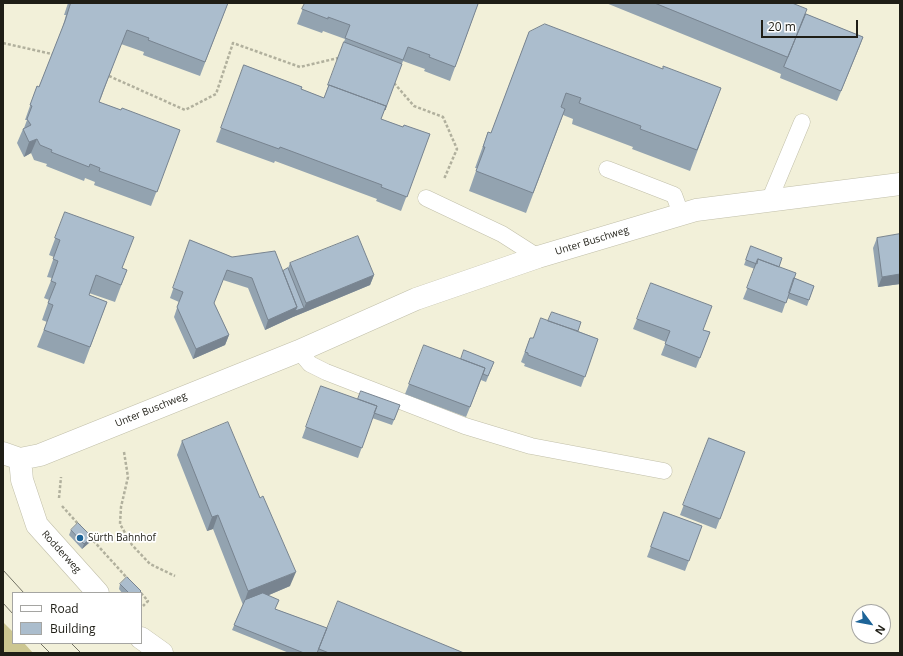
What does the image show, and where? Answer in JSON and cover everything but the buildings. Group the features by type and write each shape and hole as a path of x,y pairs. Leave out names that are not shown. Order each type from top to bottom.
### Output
{"street":[{"name":"Unter Buschweg","path":"12,456 40,455 299,351 416,299 538,257 696,210 900,184"},
{"name":"Rodderweg","path":"12,456 22,480 37,526 97,592"},
{"path":"142,639 162,653"}],"lane":[{"path":"769,201 802,122"},
{"path":"607,169 674,195 681,214"},
{"path":"426,198 502,234 538,257"},
{"path":"299,351 310,364 326,372 465,426 530,446 664,472"}],"path":[{"path":"3,43 52,54"},
{"path":"110,76 185,110 216,94 233,43 300,67 338,58"},
{"path":"394,83 414,106 444,117 457,149 442,183 451,210"},
{"path":"112,426 126,454 128,477 121,507 120,524 132,545 150,564 175,576"},
{"path":"61,474 58,502 84,530"},
{"path":"89,536 130,582"},
{"path":"142,595 148,601 143,606"}],"shaded area":[{"path":"3,622 12,631 12,644 25,644 33,653 3,653"}],"tram line":[{"path":"3,570 23,592"},
{"path":"3,603 12,613"},
{"path":"41,644 50,653"},
{"path":"72,644 81,653"}],"place":[{"name":"Sürth Bahnhof","path":"80,538"}]}
